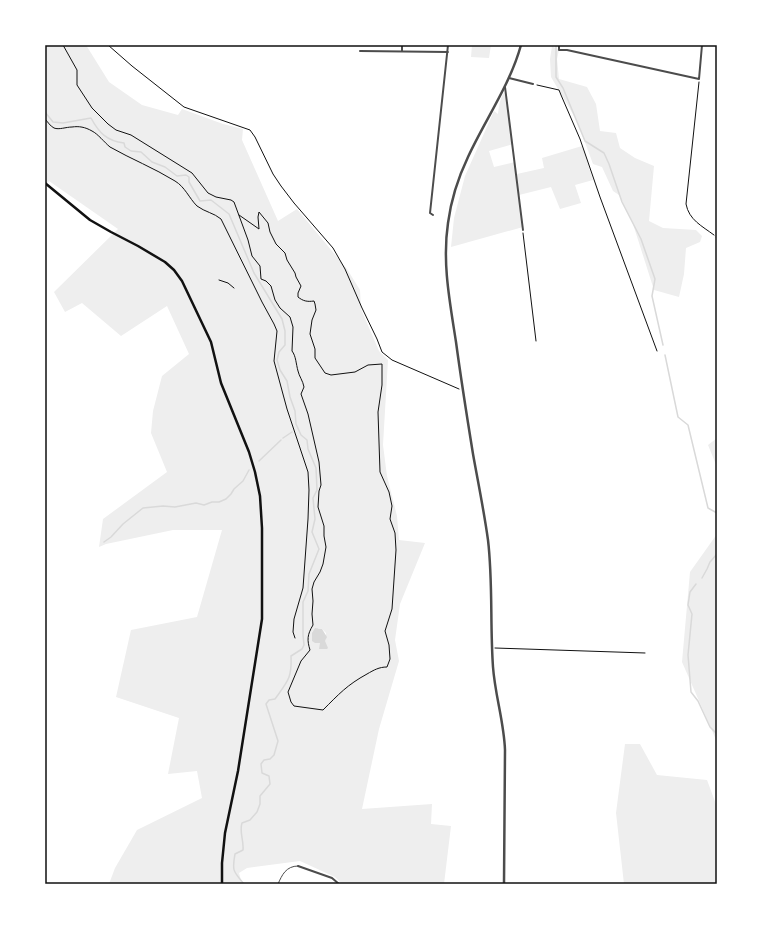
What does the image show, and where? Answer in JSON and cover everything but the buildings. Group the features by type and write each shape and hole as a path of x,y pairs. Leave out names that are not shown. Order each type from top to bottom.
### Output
{"main road":[{"path":"45,183 90,220 165,262 174,270 182,281 211,342 221,383 249,452 255,472 260,496 262,528 262,619 240,763 225,833 222,863 222,884"}],"street":[{"path":"402,45 402,51"},
{"path":"433,215 430,213 448,45"},
{"path":"504,884 505,742 502,720 495,691 488,541 463,391 446,268 446,249 448,221 456,185 462,170 505,86 521,45"},
{"path":"558,45 559,50 567,50 699,79 702,45"},
{"path":"360,51 448,52"},
{"path":"508,78 533,84"},
{"path":"505,86 523,230"},
{"path":"298,866 332,878 339,884"}],"lane":[{"path":"278,884 287,869 293,866 298,866"}],"path":[{"path":"63,45 77,70 77,85 92,108 108,124 116,130 131,135 192,173 208,193 216,197 231,200 236,206 252,256 260,266 261,279 266,281 271,286 275,300 280,308 290,317 293,327 292,351 295,355 298,373 302,378 304,387 301,394 308,414 319,462 321,485 318,507 324,526 326,547 323,564 312,589 313,625 307,638 310,650 301,661 288,692 294,706 323,710 343,689 354,681 380,667 387,667 389,664 389,645 385,631 392,609 396,550 395,533 390,519 392,506 389,492 380,472 378,412 382,385 382,364 368,366 355,372 331,375 325,373 315,358 315,349 310,334 312,320 316,310 314,301 309,302 298,297 301,286 287,260 285,252 276,244 270,232 268,223 259,212 259,229 239,215"},
{"path":"108,45 184,107 250,130 281,186 333,248 346,269 382,352 392,360 463,391"},
{"path":"699,79 686,204 687,212 691,218 716,237"},
{"path":"533,84 559,90 580,139 657,351"},
{"path":"45,119 54,128 58,129 78,126 94,132 99,138 128,157 177,182 185,189 191,199 204,211 221,219 274,324 276,331 274,361 287,410 308,472 308,519 303,588 294,618 293,632 295,638"},
{"path":"523,230 536,341"},
{"path":"219,280 228,283 234,288"},
{"path":"492,648 645,653"}],"shaded area":[{"path":"45,45 86,45 109,82 142,105 178,115 182,109 223,124 243,129 242,140 278,221 297,209 347,269 360,290 361,309 379,351 388,360 383,445 387,476 397,516 399,540 425,543 400,604 395,640 399,661 379,729 362,809 432,804 431,824 451,826 444,884 342,884 335,877 300,861 247,868 239,873 242,884 109,884 115,868 137,830 202,798 197,771 168,774 179,718 116,697 131,630 197,617 222,530 173,530 106,544 99,547 103,519 167,472 151,433 153,411 162,376 189,354 167,306 121,336 82,303 65,312 54,292 118,229 49,181 45,186","holes":["318,628 322,629 326,633 326,639 321,645 320,643 315,643"]},
{"path":"472,45 491,45 489,58 471,57"},
{"path":"552,46 559,50 557,59 559,79 587,87 596,104 600,131 616,133 620,148 635,158 654,166 649,221 663,228 696,230 702,236 700,242 686,248 684,274 679,297 654,290 633,224 619,195 613,191 602,167 593,164 577,121 551,77 550,59"},
{"path":"506,91 513,144 489,151 494,167 515,162 517,174 544,168 542,158 582,146 593,180 575,185 581,203 560,209 551,187 519,195 523,227 451,247 454,218 465,176 494,111 498,114 501,98"},
{"path":"717,438 717,467 708,445"},
{"path":"717,534 717,742 682,662 690,572"},
{"path":"315,628 322,629 327,637 325,641 328,648 327,649 319,649 320,643 315,643 312,641 312,633"},
{"path":"625,744 640,744 657,775 707,780 717,807 717,884 624,884 616,813"}],"waterway":[{"path":"556,45 556,77 563,88 585,141 604,153 622,202 641,239 655,279 652,296 663,345"},
{"path":"45,112 53,122 63,123 91,118 100,132 108,138 124,143 125,147 131,151 141,152 152,162 165,167 177,176 186,175 189,177 189,182 200,201 211,200 229,214 254,273 282,319 285,331 285,345 279,352 277,360 280,370 287,381 290,397 295,411 296,424 301,435 307,440 308,449 316,468 317,490 313,498 315,519 312,532 319,549 309,574 308,591 303,602 304,645 302,649 291,656 290,675 286,683 275,699 269,700 266,704 278,741 274,755 270,759 264,760 261,764 262,773 269,776 270,784 260,796 260,804 257,812 250,820 242,823 241,830 243,850 235,854 234,870 244,884"},
{"path":"665,355 678,417 688,425 708,508 717,513"},
{"path":"283,438 292,432"},
{"path":"259,461 281,440"},
{"path":"104,542 143,508 163,506 175,507 196,503 204,505 226,499 243,481 249,470"},
{"path":"702,578 710,562 717,554"},
{"path":"696,584 690,592 688,605 692,614 688,655 691,692 698,701 710,727 717,734"}]}
